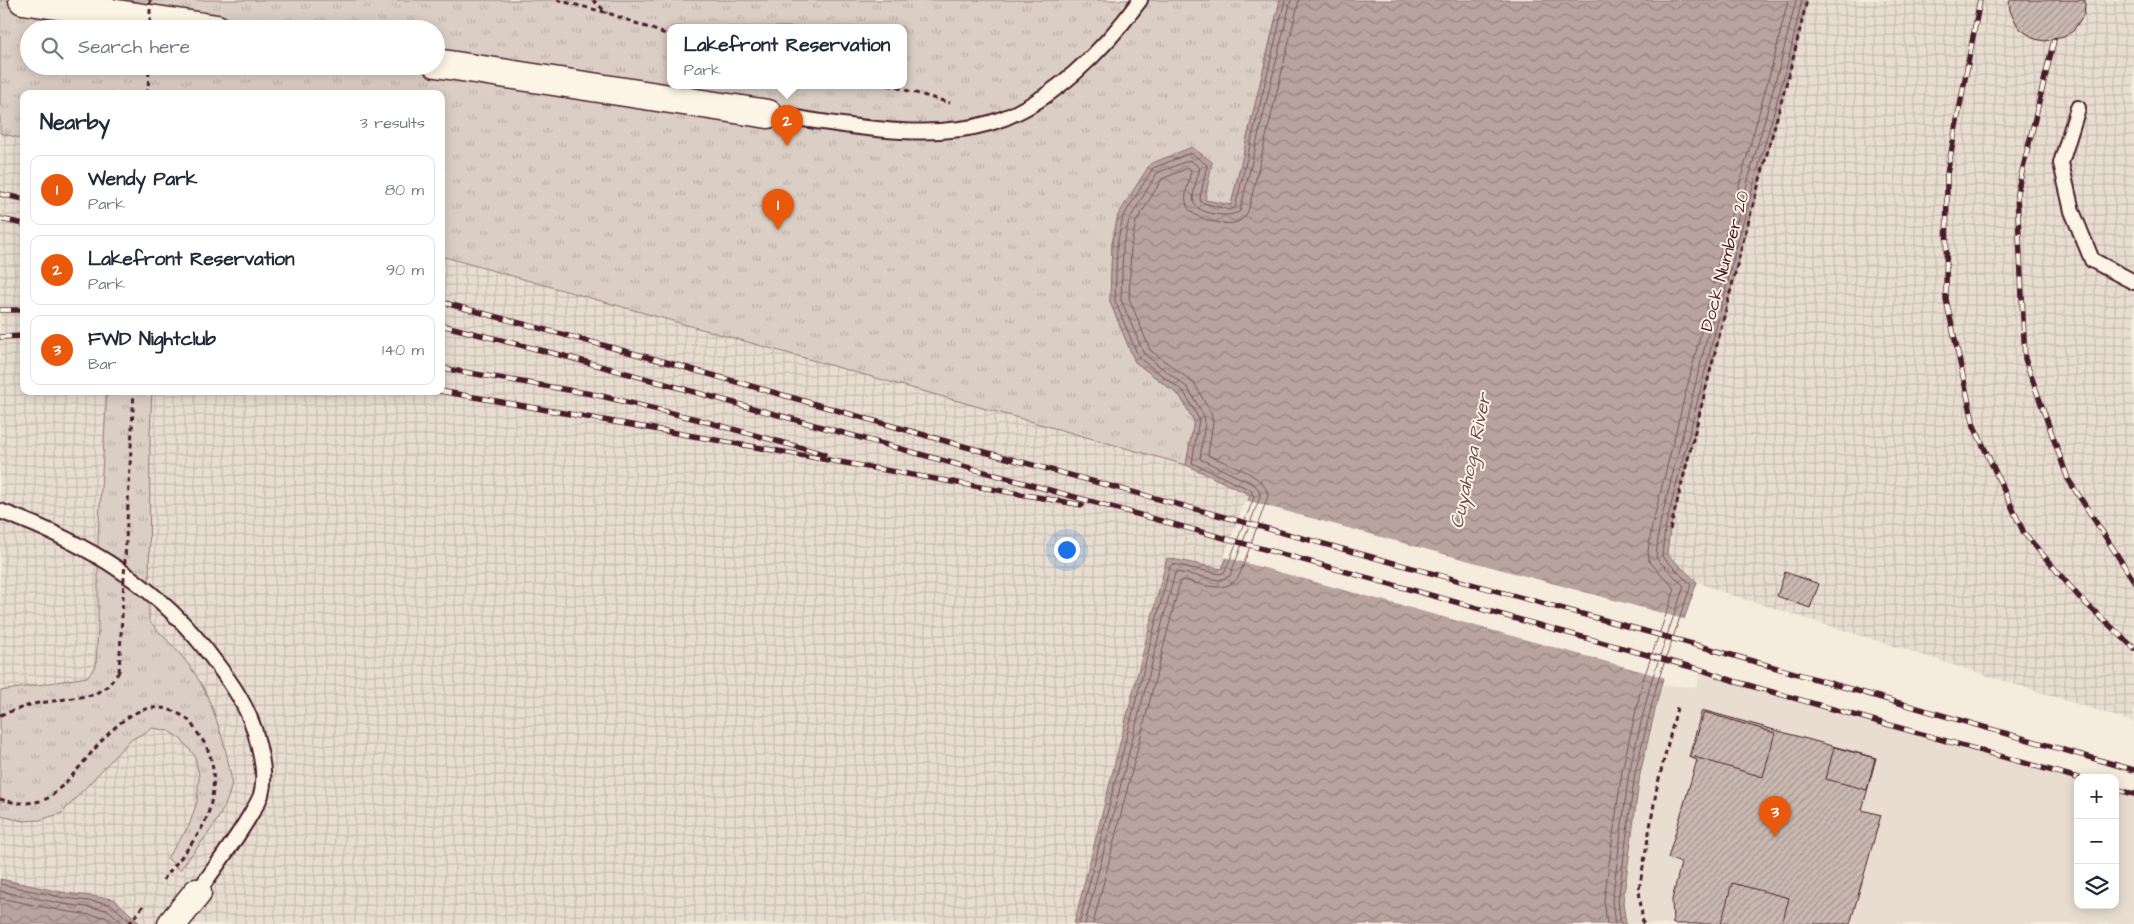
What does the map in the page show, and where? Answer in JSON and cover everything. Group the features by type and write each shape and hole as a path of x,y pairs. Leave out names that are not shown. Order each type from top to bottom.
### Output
{"street":[{"path":"23,0 157,20"},
{"path":"445,64 768,114"},
{"path":"172,924 196,893"}],"lane":[{"path":"768,114 875,128 906,130 934,131 990,123 1044,97 1068,78 1091,58 1140,0"},
{"path":"2078,108 2061,163 2072,211 2092,260 2134,282"},
{"path":"0,511 93,552 119,568 164,602 202,643 233,686 250,719 260,750 263,775 261,795 228,850 196,893"}],"path":[{"path":"150,0 150,20"},
{"path":"557,0 608,13 667,35"},
{"path":"593,0 608,13"},
{"name":"Dock Number 20","path":"1670,530 1807,0"},
{"path":"148,90 149,75"},
{"path":"901,89 954,105 990,123"},
{"path":"0,715 33,704 93,695 108,686 119,672 134,395"},
{"path":"1643,924 1639,890 1657,787 1678,704"},
{"path":"0,799 24,804 49,798 80,768 118,724 128,716 140,709 155,706 173,711 187,719 202,738 210,755 214,771 214,789 206,822 174,865"}],"shaded area":[{"path":"1803,0 2134,0 2134,722 1725,593 1697,582 1666,554 1670,530"},
{"path":"0,133 20,138 20,395 445,395 445,257 1186,465 1250,495 1222,569 1167,559 1074,924 141,924 114,899 66,893 0,879"},
{"path":"1702,670 1737,682 2074,776 2074,909 2119,909 2119,789 2134,793 2134,924 1626,924 1623,902 1640,774 1661,685 1696,687"}],"green space":[{"path":"0,0 1280,0 1231,205 1204,200 1212,162 1118,215 1112,244 1110,302 1135,362 1180,396 1194,421 1186,465 445,257 445,90 20,90 20,138 0,133"},
{"path":"107,395 152,395 149,621 183,658 204,690 220,731 231,777 231,787 223,810 210,831 180,870 167,858 189,826 197,802 199,776 195,756 182,740 169,731 153,728 129,741 62,813 40,820 23,821 0,816 0,691 87,677 96,666 98,538"}],"water":[{"name":"Cuyahoga River","path":"1280,0 1807,0 1670,530 1667,554 1697,582 1661,685 1640,774 1623,902 1626,924 1074,924 1167,558 1222,569 1250,495 1186,465 1194,421 1180,396 1135,362 1110,302 1112,244 1118,215 1150,164 1192,147 1212,162 1205,200 1231,205"},
{"path":"0,879 66,893 114,899 141,924 0,924"}],"pier":[{"path":"1245,500 1687,620 1666,678 1224,557"}],"building":[{"path":"2009,0 2085,0 2084,14 2073,31 2064,37 2045,41 2035,39 2019,28 2010,11"},
{"path":"1785,572 1819,584 1810,608 1777,596"},
{"path":"1702,710 1876,758 1862,810 1881,815 1850,924 1673,924 1672,900 1681,863 1668,858 1697,760 1689,757"},
{"path":"1704,712 1775,733 1763,777 1691,756"},
{"path":"1834,747 1875,758 1867,790 1826,779"},
{"path":"1732,883 1789,898 1782,924 1721,924"}],"railway":[{"path":"1980,0 1947,174 1946,299 1974,426 2024,533 2080,598 2134,648"},
{"path":"2054,40 2017,193 2025,359 2068,479 2134,581"},
{"path":"0,194 20,198"},
{"path":"0,219 20,223"},
{"path":"445,303 1707,648 2134,770"},
{"path":"0,310 20,310"},
{"path":"445,326 564,356 1702,670 1737,682 2074,777"},
{"path":"0,337 20,336"},
{"path":"445,369 597,395 696,419 824,454"},
{"path":"445,392 1082,505"},
{"path":"2119,790 2134,794"}],"place":[{"name":"Lakefront Reservation","path":"787,146"},
{"name":"Wendy Park","path":"778,230"},
{"name":"FWD Nightclub","path":"1775,837"}]}
